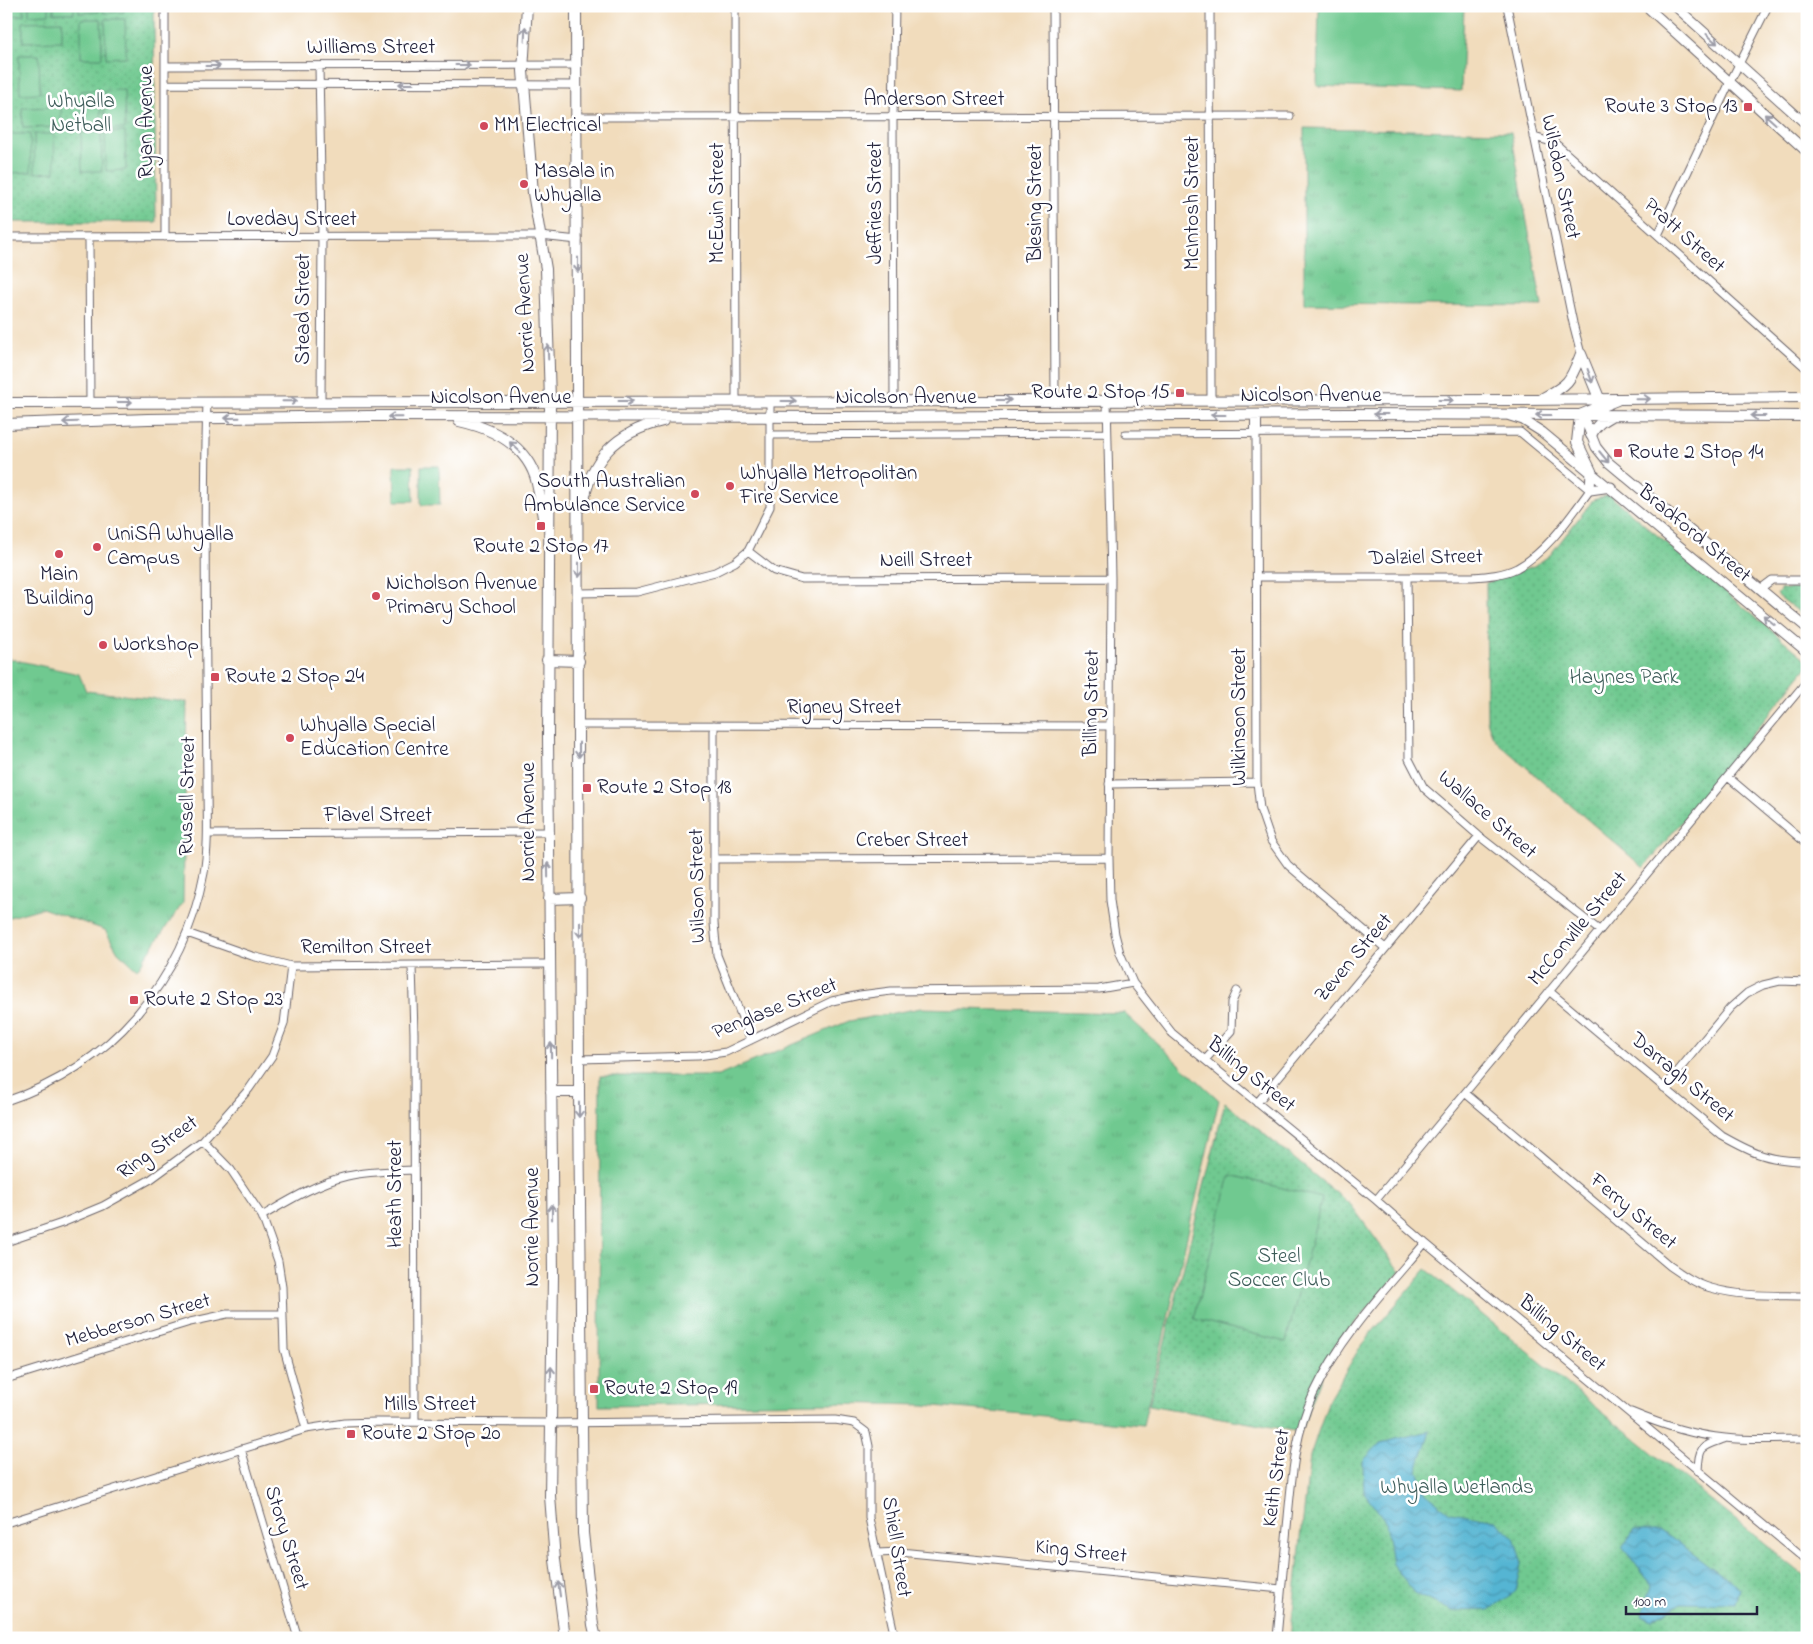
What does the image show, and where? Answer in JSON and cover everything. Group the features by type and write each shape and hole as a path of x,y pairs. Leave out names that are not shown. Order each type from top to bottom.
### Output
{"main road":[{"name":"Norrie Avenue","path":"527,6 524,84 533,193 546,268 550,401 547,660 553,1276 550,1496 555,1560 565,1638"},
{"path":"576,6 582,1533 596,1638"},
{"path":"1581,354 1600,398"},
{"path":"1541,400 1561,389 1571,378 1581,354"},
{"name":"Nicolson Avenue","path":"6,403 1211,399 1541,400 1807,396"},
{"path":"1734,397 1734,416"},
{"path":"1580,415 1620,399"},
{"path":"1348,400 1348,414"},
{"path":"1524,400 1542,405 1567,405 1580,415"},
{"name":"Nicolson Avenue","path":"6,424 206,418 369,416 444,418 549,416 771,417 1348,414 1807,416"},
{"path":"1256,415 1256,433"},
{"path":"1580,415 1577,442 1591,471"},
{"path":"1591,435 1601,422 1612,415"},
{"path":"579,536 584,500 593,470 612,446 622,438 651,424 680,417"},
{"path":"444,418 467,423 502,436 528,461 535,476 548,540"},
{"path":"547,660 579,661"},
{"path":"549,898 580,898"},
{"path":"551,1092 579,1092"}],"street":[{"name":"Ryan Avenue","path":"165,6 165,237"},
{"name":"McEwin Street","path":"735,6 736,401"},
{"name":"Jeffries Street","path":"894,400 893,117 895,6"},
{"name":"Blesing Street","path":"1053,6 1052,117 1055,400"},
{"name":"McIntosh Street","path":"1210,6 1211,399"},
{"name":"Wilsdon Street","path":"1507,6 1572,323 1581,354"},
{"path":"1646,6 1807,152"},
{"path":"1676,6 1807,125"},
{"path":"1658,235 1768,6"},
{"name":"Williams Street","path":"165,66 577,65"},
{"name":"Stead Street","path":"319,66 322,238 321,401"},
{"name":"Williams Street","path":"165,84 577,85"},
{"name":"Anderson Street","path":"577,118 1290,116"},
{"name":"Pratt Street","path":"1534,136 1555,143 1807,369"},
{"name":"Loveday Street","path":"6,237 322,238 540,236 578,240"},
{"path":"89,237 90,402"},
{"name":"Billing Street","path":"1107,400 1112,578 1108,858 1110,900 1115,934 1120,953 1133,983 1172,1033 1376,1200 1425,1243 1807,1561"},
{"path":"579,593 637,592 715,572 735,562 748,551 770,507 770,401"},
{"name":"Russell Street","path":"6,1100 53,1082 85,1063 118,1035 154,994 166,975 187,933 204,873 208,834 205,613 207,402"},
{"name":"Bradford Street","path":"1506,415 1523,420 1542,432 1611,487 1807,652"},
{"name":"Bradford Street","path":"1580,415 1596,447 1608,462 1807,628"},
{"name":"Nicolson Avenue","path":"1126,434 1520,432 1590,490"},
{"name":"Nicolson Avenue","path":"770,435 1107,433"},
{"name":"Wilkinson Street","path":"1256,433 1258,577 1257,782 1260,809 1271,841 1288,865 1385,948"},
{"path":"1591,471 1590,490 1611,487"},
{"name":"Dalziel Street","path":"1258,577 1491,576 1515,568 1533,557 1563,526 1590,490"},
{"name":"Neill Street","path":"748,551 774,571 802,579 1112,578"},
{"name":"Wallace Street","path":"1407,577 1409,759 1424,788 1479,836 1599,930"},
{"path":"1760,589 1772,580 1807,580"},
{"name":"McConville Street","path":"1376,1200 1807,681"},
{"name":"Rigney Street","path":"579,725 1109,726"},
{"name":"Wilson Street","path":"714,725 714,922 717,955 752,1040"},
{"path":"1728,777 1807,844"},
{"path":"1109,784 1257,782"},
{"name":"Flavel Street","path":"208,834 548,832"},
{"name":"Zeven Street","path":"1257,1103 1479,836"},
{"name":"Creber Street","path":"715,859 1108,858"},
{"name":"Remilton Street","path":"187,933 252,956 291,966 550,964"},
{"name":"Ring Street","path":"6,1242 62,1223 103,1206 151,1179 203,1141 249,1089 272,1056 284,1024 291,966"},
{"name":"Heath Street","path":"412,966 414,1033 415,1421"},
{"path":"1664,1088 1730,1008 1747,993 1763,985 1780,981 1807,982"},
{"name":"Penglase Street","path":"580,1059 698,1056 726,1052 832,1001 860,995 891,991 1100,989 1133,983"},
{"path":"1205,1060 1231,1031 1232,1002 1237,991"},
{"name":"Darragh Street","path":"1549,991 1722,1136 1746,1150 1765,1157 1790,1161 1807,1161"},
{"name":"Ferry Street","path":"1465,1093 1670,1266 1687,1277 1710,1288 1746,1295 1807,1296"},
{"path":"203,1141 231,1170 262,1216 278,1261 282,1287 284,1349 306,1429"},
{"path":"262,1216 322,1185 346,1176 383,1171 413,1170"},
{"name":"Keith Street","path":"1277,1638 1294,1454 1312,1396 1331,1360 1352,1329 1425,1243"},
{"name":"Mebberson Street","path":"6,1379 190,1322 226,1314 283,1314"},
{"path":"1625,1410 1664,1426 1695,1434 1726,1438 1807,1439"},
{"name":"Mills Street","path":"6,1523 306,1429 344,1423 415,1421 582,1423 835,1420 854,1423 866,1432"},
{"name":"Shiell Street","path":"866,1432 870,1446 870,1518 895,1638"},
{"path":"1698,1471 1698,1454 1705,1445 1726,1438"},
{"name":"Story Street","path":"241,1449 298,1638"},
{"name":"King Street","path":"876,1553 900,1552 1281,1589"}],"green space":[{"name":"Whyalla Netball","path":"6,6 154,6 156,222 6,222"},
{"path":"6,6 24,6 24,15 6,16"},
{"path":"29,6 49,6 49,14 29,15"},
{"path":"54,6 74,6 74,13 54,13"},
{"path":"79,6 99,6 99,12 79,13"},
{"path":"103,6 124,6 124,12 104,13"},
{"path":"1319,6 1464,6 1461,91 1317,86"},
{"path":"81,19 101,19 102,58 81,58"},
{"path":"105,19 125,19 126,57 106,58"},
{"path":"62,21 62,41 23,42 23,22"},
{"path":"19,55 39,55 40,93 20,94"},
{"path":"100,90 101,129 81,129 80,91"},
{"path":"124,90 125,129 105,129 104,91"},
{"path":"61,107 61,127 23,128 22,108"},
{"path":"1304,128 1511,132 1542,306 1304,304"},
{"path":"101,132 102,171 82,171 81,133"},
{"path":"105,132 125,132 126,170 106,171"},
{"path":"10,134 30,134 31,172 11,173"},
{"path":"34,134 54,134 55,172 35,173"},
{"path":"394,466 413,466 414,501 395,501"},
{"path":"421,466 439,466 440,505 421,505"},
{"name":"Haynes Park","path":"1609,495 1807,660 1807,667 1644,868 1498,743 1492,735 1487,720 1486,583 1536,565 1550,555 1593,500"},
{"path":"1781,589 1807,589 1807,618 1777,595"},
{"path":"6,658 79,674 86,691 187,702 183,903 137,969 118,952 105,930 42,908 6,918"},
{"path":"921,1008 1124,1013 1219,1100 1143,1425 924,1405 830,1403 599,1406 600,1076 718,1076 849,1021"},
{"name":"Steel Soccer Club","path":"1225,1102 1351,1205 1400,1272 1333,1348 1300,1432 1149,1405"},
{"path":"1230,1175 1322,1198 1286,1342 1194,1319"},
{"name":"Whyalla Wetlands","path":"1426,1269 1807,1578 1807,1638 1290,1638 1310,1456 1329,1399 1362,1344"}],"water":[{"path":"1430,1431 1417,1470 1426,1494 1450,1512 1496,1520 1514,1537 1522,1564 1516,1591 1489,1610 1453,1611 1416,1594 1392,1564 1386,1522 1364,1492 1363,1461 1380,1443"},
{"path":"1635,1530 1660,1530 1740,1588 1736,1604 1682,1603 1652,1620 1642,1615 1652,1585 1622,1547"}],"place":[{"name":"Route 3 Stop 13","path":"1748,107"},
{"name":"MM Electrical","path":"484,126"},
{"name":"Masala in Whyalla","path":"524,184"},
{"name":"Route 2 Stop 15","path":"1180,393"},
{"name":"Route 2 Stop 14","path":"1618,453"},
{"name":"Whyalla Metropolitan Fire Service","path":"730,486"},
{"name":"South Australian Ambulance Service","path":"695,494"},
{"name":"Route 2 Stop 17","path":"541,526"},
{"name":"UniSA Whyalla Campus","path":"97,547"},
{"name":"Main Building","path":"59,554"},
{"name":"Nicholson Avenue Primary School","path":"376,596"},
{"name":"Workshop","path":"103,645"},
{"name":"Route 2 Stop 24","path":"215,677"},
{"name":"Whyalla Special Education Centre","path":"290,738"},
{"name":"Route 2 Stop 18","path":"587,788"},
{"name":"Route 2 Stop 23","path":"134,1000"},
{"name":"Route 2 Stop 19","path":"594,1389"},
{"name":"Route 2 Stop 20","path":"351,1434"}]}
